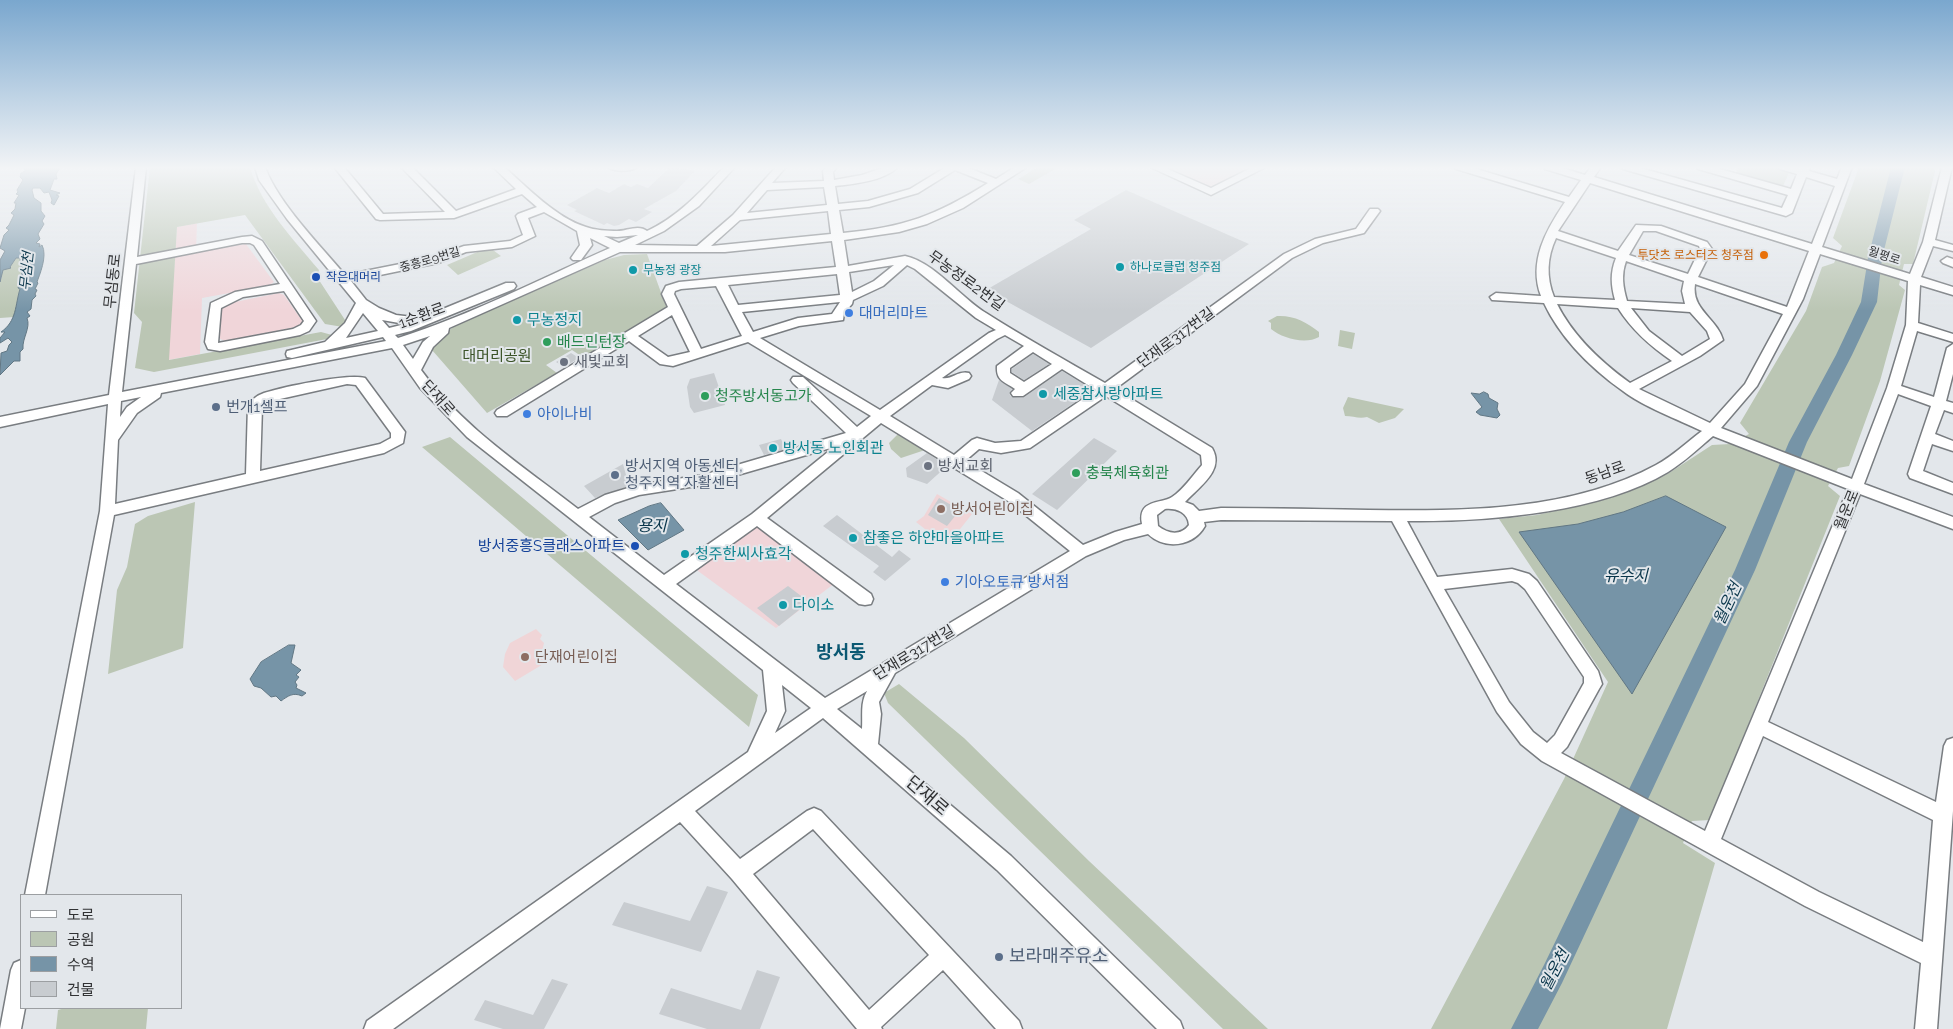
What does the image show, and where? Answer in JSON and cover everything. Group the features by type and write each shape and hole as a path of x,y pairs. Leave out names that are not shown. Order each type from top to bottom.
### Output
{"street":[{"name":"무심동로","path":"35,894 107,511 111,440 136,215"},
{"name":"단재로","path":"291,215 391,338 425,385 472,434 824,708 1004,862 1172,1029"},
{"path":"378,215 380,217 453,215"},
{"name":"중흥로9번길","path":"343,279 427,262 464,249 512,244 529,236 522,216 525,215"},
{"path":"556,215 614,246 700,250 836,238 899,229 924,222 939,215"},
{"name":"1순환로","path":"116,395 321,348 391,338 443,314 577,258 614,246 669,215"},
{"name":"1순환로","path":"89,400 177,385 391,338 454,322 614,246 669,223 680,215"},
{"path":"700,250 737,217 761,215"},
{"path":"629,335 665,361 673,362 798,322 838,317 838,312 846,304 847,298 834,215"},
{"name":"단재로317번길","path":"955,462 976,443 1011,449 1025,444 1106,389 1287,256 1319,241 1360,231 1371,215"},
{"path":"1563,215 1552,233 1543,259 1542,275 1548,300 1563,326 1602,367 1628,388 1712,430 1747,445 1953,523"},
{"name":"월평로","path":"1708,215 1953,291"},
{"name":"동남로","path":"1196,517 1221,514 1447,516 1518,510 1573,501 1619,488 1663,468 1712,430 1750,386 1797,299 1814,248 1828,215"},
{"name":"월운로","path":"1710,843 1856,487 1894,388 1912,325 1914,280 1939,215"},
{"path":"669,223 665,237 675,250"},
{"path":"1628,388 1680,361 1717,340 1715,333 1693,308 1687,292 1691,278 1706,249 1703,244 1656,228 1640,227 1622,256 1616,271 1616,290 1623,305 1644,333 1662,349 1680,361"},
{"path":"582,230 617,234 641,231"},
{"path":"577,258 586,245 582,230"},
{"path":"1552,233 1790,312"},
{"path":"132,262 252,239 258,243 310,321 305,328 296,332 213,346 211,342 215,306 233,297 286,287"},
{"path":"1929,242 1953,248"},
{"name":"무농정로2번길","path":"720,282 842,270 905,260 919,266 980,315 1106,389"},
{"name":"무농정로2번길","path":"735,309 847,298 862,293 899,269 905,260"},
{"path":"697,353 668,294 670,289 679,286 720,282 750,337 1013,497 1080,552"},
{"path":"1496,297 1693,308"},
{"path":"321,348 340,338 352,326 362,303 381,316 397,320 413,321 443,314"},
{"path":"502,413 675,308"},
{"path":"414,370 435,336 454,322"},
{"path":"1912,325 1953,338"},
{"path":"663,584 757,518 880,416 993,336 1007,330"},
{"path":"1034,346 1004,366 1003,375 1021,390 1062,363"},
{"path":"1953,348 1951,370 1915,474 1953,489"},
{"path":"932,381 948,384 964,376"},
{"path":"107,511 253,478 384,448 398,440 398,432 360,381 347,380 267,397 255,406 253,478"},
{"path":"798,380 857,435"},
{"path":"111,440 132,410 154,394 177,385"},
{"path":"1894,388 1953,408"},
{"path":"1106,389 1207,452 1210,459 1208,467 1175,504"},
{"path":"0,414 89,400"},
{"path":"0,422 89,400"},
{"path":"576,516 610,499 638,490 703,480 857,435"},
{"path":"1928,437 1953,446"},
{"path":"1168,503 1190,509 1196,517 1197,526 1195,532 1182,539 1166,538 1158,535 1151,527 1148,518 1154,508 1168,503"},
{"path":"1397,516 1433,584 1503,707 1527,738 1548,755 1812,899 1931,957"},
{"path":"757,518 865,599"},
{"name":"단재로317번길","path":"374,1029 824,708 1080,552 1120,536 1151,527"},
{"path":"1433,584 1512,575 1523,578 1531,585 1569,640 1592,676 1593,684 1561,741 1548,755"},
{"path":"755,758 776,711 777,702 771,667"},
{"path":"869,747 872,696 890,667"},
{"path":"1758,726 1943,815"},
{"path":"1926,1029 1943,815 1953,746"},
{"path":"682,810 739,872 869,1027 943,956"},
{"path":"739,872 814,817 1011,1029"},
{"path":"10,1029 20,975"}],"shaded area":[{"path":"197,223 196,251 246,244 274,282 268,286 202,298 200,354 168,360 177,227"},
{"path":"279,293 284,295 303,322 296,327 225,341 218,338 222,308 230,303"},
{"path":"937,494 972,514 957,533 941,538 935,537 916,522 924,516"},
{"name":"다이소","path":"760,526 835,583 776,628 698,571 699,563 749,527"},
{"name":"단재어린이집","path":"536,629 542,635 540,639 544,643 542,651 550,660 515,681 503,667 505,654 510,643"}],"green space":[{"path":"145,215 245,215 177,227 169,360 321,332 332,335 327,339 154,372 135,368 142,322 134,313"},
{"path":"245,215 274,215 319,270 317,277 347,323 343,327 325,324"},
{"path":"1841,215 1925,215 1913,264 1904,264 1899,285 1905,290 1880,381 1849,466 1838,468 1828,486 1840,496 1710,820 1692,821 1683,843 1715,863 1667,1029 1431,1029 1564,779 1608,682 1499,519 1537,515 1585,504 1631,490 1669,473 1712,445 1730,444 1749,434 1740,423 1806,311 1822,267 1834,263 1842,246 1833,238"},
{"path":"489,247 501,256 458,275 447,265"},
{"name":"대머리공원","path":"647,254 667,309 584,358 572,350 546,365 557,373 487,413 432,350 432,347 454,326 605,260 624,255"},
{"path":"16,258 20,258 21,273 20,295 16,310 14,317 0,318 1,275 3,270 10,267"},
{"path":"1277,316 1294,318 1305,322 1319,332 1319,337 1301,340 1281,335 1271,329 1271,323 1268,321"},
{"path":"1340,330 1355,333 1352,349 1338,346"},
{"path":"1348,397 1404,409 1395,418 1379,423 1367,417 1345,416 1343,408"},
{"path":"899,433 925,450 901,458 891,449 889,443"},
{"path":"450,437 758,695 749,727 422,447"},
{"path":"195,502 183,648 108,674 117,590 127,567 135,524 148,516"},
{"path":"899,684 964,738 1089,861 1268,1029 1223,1029 888,703 884,693"},
{"path":"148,1009 146,1029 56,1029 58,1010"}],"water":[{"name":"무심천","path":"14,215 45,216 42,221 44,224 38,234 40,239 36,243 40,244 39,247 42,245 44,260 35,289 37,290 36,296 32,300 31,309 27,312 30,316 27,318 28,326 23,349 20,352 20,361 14,361 0,375 1,353 7,351 12,342 8,338 0,343 0,338 5,332 1,332 13,318 22,275 20,258 16,258 11,268 3,270 0,282 0,260 5,251 0,248 4,235 9,230 6,228"},
{"path":"1484,392 1488,394 1489,398 1498,403 1497,409 1500,415 1497,418 1480,415 1476,412 1482,407 1471,393 1479,394"},
{"name":"유수지","path":"1666,496 1726,527 1632,694 1519,532 1578,524 1623,512"},
{"name":"용지","path":"661,503 684,530 648,550 618,520 649,506"},
{"path":"289,645 295,645 291,663 301,670 296,675 299,677 295,682 296,688 306,693 302,696 291,695 281,701 276,696 271,697 261,688 254,686 250,679 261,662"}],"building":[{"path":"583,215 647,215 636,222 629,219 619,225 614,226 607,223 604,225"},
{"name":"하나로클럽 청주점","path":"1083,215 1183,215 1249,244 1091,348 986,290 1091,229 1074,220"},
{"name":"새빛교회","path":"571,353 579,358 564,367 556,362"},
{"path":"1033,354 1049,364 1024,380 1012,372 1012,369"},
{"path":"1062,371 1093,390 1032,431 992,400 999,380 1012,389 1009,393 1011,397 1023,398"},
{"name":"청주방서동고가","path":"714,373 725,405 694,413 690,407 687,387 690,379"},
{"name":"충북체육회관","path":"1094,438 1117,451 1057,510 1032,494"},
{"name":"방서동 노인회관","path":"781,439 786,449 764,455 759,445"},
{"name":"방서교회","path":"927,453 947,466 927,484 907,477 906,468"},
{"name":"방서지역 아동센터, 청주지역 자활센터","path":"623,464 629,486 595,498 584,486"},
{"name":"방서어린이집","path":"939,498 960,510 947,526 928,515"},
{"name":"참좋은 하얀마을아파트","path":"837,515 892,557 899,550 911,559 885,581 873,572 879,566 823,526"},
{"name":"다이소","path":"788,586 809,602 779,626 757,608"},
{"path":"707,886 728,892 701,952 612,925 624,902 690,921"},
{"path":"757,970 780,977 760,1029 707,1029 659,1014 671,988 741,1010"},
{"path":"552,979 568,984 544,1029 503,1029 474,1020 485,1000 533,1015"}],"waterway":[{"name":"월운천","path":"1524,1029 1553,974 1745,570 1798,442 1844,355 1869,302 1875,258 1886,215"}],"place":[{"name":"투닷츠 로스터즈 청주점","path":"1764,255"},
{"name":"하나로클럽 청주점","path":"1120,267"},
{"name":"무농정 광장","path":"633,270"},
{"name":"작은대머리","path":"316,277"},
{"name":"대머리마트","path":"849,313"},
{"name":"무농정지","path":"517,320"},
{"name":"배드민턴장","path":"547,342"},
{"name":"새빛교회","path":"564,362"},
{"name":"세중참사랑아파트","path":"1043,394"},
{"name":"청주방서동고가","path":"705,396"},
{"name":"번개1셀프","path":"216,407"},
{"name":"아이나비","path":"527,414"},
{"name":"방서동 노인회관","path":"773,448"},
{"name":"방서교회","path":"928,466"},
{"name":"충북체육회관","path":"1076,473"},
{"name":"방서지역 아동센터, 청주지역 자활센터","path":"615,475"},
{"name":"방서어린이집","path":"941,509"},
{"name":"참좋은 하얀마을아파트","path":"853,538"},
{"name":"방서중흥S클래스아파트","path":"635,546"},
{"name":"청주한씨사효각","path":"685,554"},
{"name":"기아오토큐 방서점","path":"945,582"},
{"name":"다이소","path":"783,605"},
{"name":"단재어린이집","path":"525,657"},
{"name":"보라매주유소","path":"999,957"}],"district":[{"name":"방서동","path":"841,653"}]}
